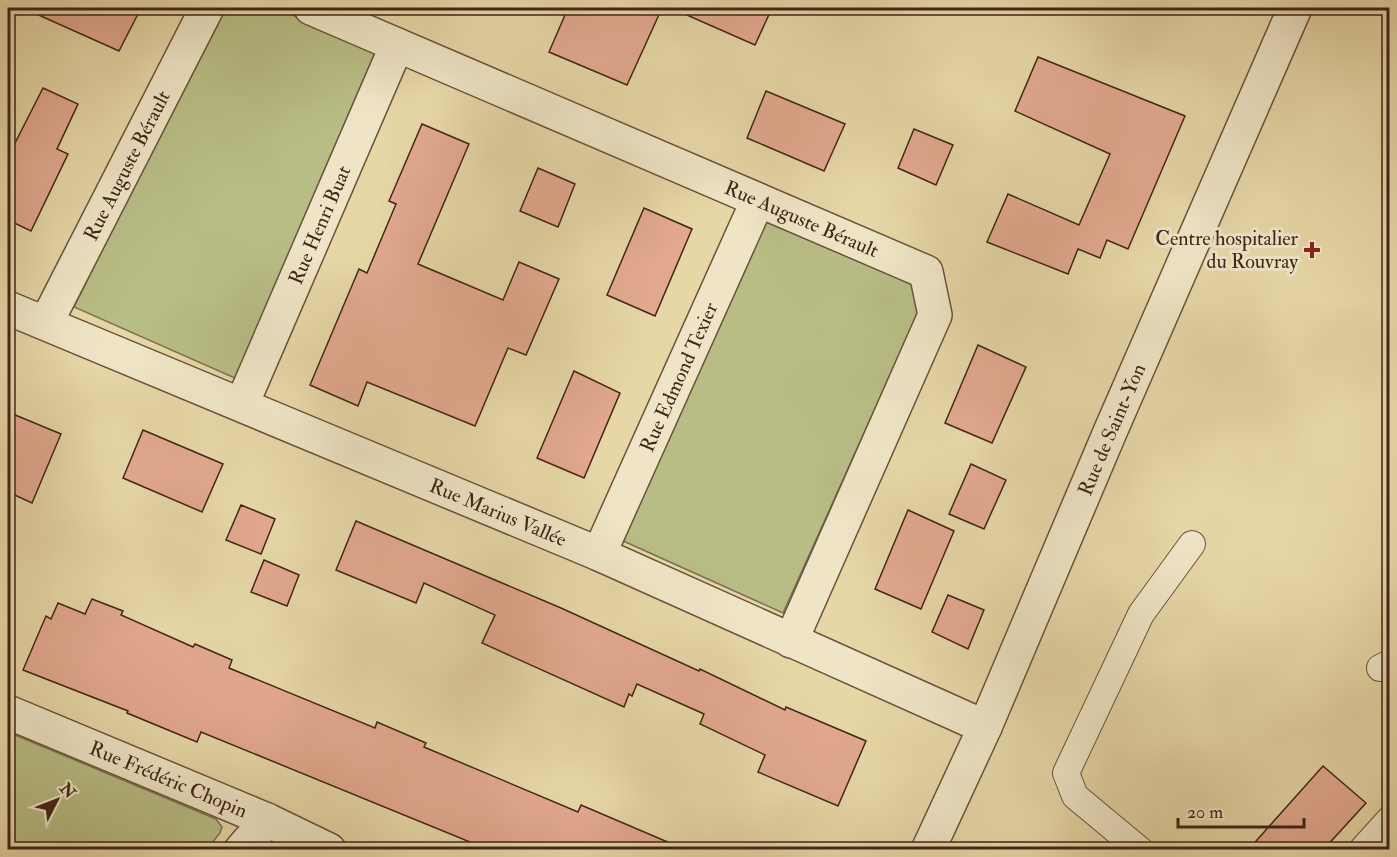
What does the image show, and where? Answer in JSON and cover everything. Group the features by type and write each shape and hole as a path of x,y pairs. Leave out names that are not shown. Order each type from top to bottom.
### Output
{"street":[{"name":"Rue Auguste Bérault","path":"46,323 207,8"},
{"name":"Rue Auguste Bérault","path":"311,8 926,272 935,315 791,640"},
{"name":"Rue de Saint-Yon","path":"928,849 985,727 1114,423 1295,8"},
{"name":"Rue Henri Buat","path":"242,404 397,45"},
{"name":"Rue Edmond Texier","path":"599,554 758,200"},
{"name":"Rue Marius Vallée","path":"8,308 599,554 985,727"},
{"name":"Rue Frédéric Chopin","path":"8,712 267,820 329,849"},
{"path":"241,849 267,820"}],"lane":[{"path":"1140,849 1075,796 1066,773 1142,614 1192,544"},
{"path":"1362,849 1389,819"}],"green space":[{"path":"221,8 277,8 378,54 237,379 74,307"},
{"path":"766,218 917,287 924,300 783,613 621,540"},
{"path":"8,732 216,819 222,827 220,833 207,849 8,849"}],"building":[{"path":"23,8 141,8 119,51"},
{"path":"568,8 662,8 627,85 549,52"},
{"path":"671,8 772,8 755,45"},
{"path":"1038,57 1185,116 1128,249 1107,240 1100,258 1078,249 1068,274 987,242 1008,194 1079,225 1110,154 1015,111"},
{"path":"43,88 78,104 57,149 68,154 31,231 8,220 8,157"},
{"path":"766,91 845,124 824,171 747,138"},
{"path":"422,124 469,144 418,264 503,300 519,262 559,279 526,355 508,348 475,426 367,382 358,406 310,385 359,269 367,273 396,204 389,201"},
{"path":"914,129 953,145 936,185 898,168"},
{"path":"538,168 575,184 558,227 520,211"},
{"path":"644,208 692,229 655,316 607,295"},
{"path":"978,345 1026,367 992,443 945,423"},
{"path":"574,371 620,393 584,478 537,458"},
{"path":"8,412 61,434 32,503 8,492"},
{"path":"143,430 223,464 202,512 123,478"},
{"path":"971,464 1006,480 984,529 949,514"},
{"path":"241,505 275,519 261,554 226,540"},
{"path":"908,510 954,531 921,609 875,589"},
{"path":"356,521 561,608 699,671 700,669 785,710 786,707 866,741 838,806 758,772 765,755 700,724 704,714 637,684 632,696 629,694 624,707 482,643 495,615 424,583 416,603 336,570"},
{"path":"264,560 299,575 287,606 251,592"},
{"path":"948,595 984,610 968,649 932,632"},
{"path":"92,599 123,611 121,615 193,647 195,644 232,660 229,668 375,728 377,722 426,743 424,747 578,812 581,805 684,849 487,849 201,732 197,742 127,713 128,711 23,670 46,616 51,619 58,603 85,614"},
{"path":"1323,766 1366,803 1324,849 1249,849"}],"place":[{"name":"Centre hospitalier du Rouvray","path":"1312,250"}]}
